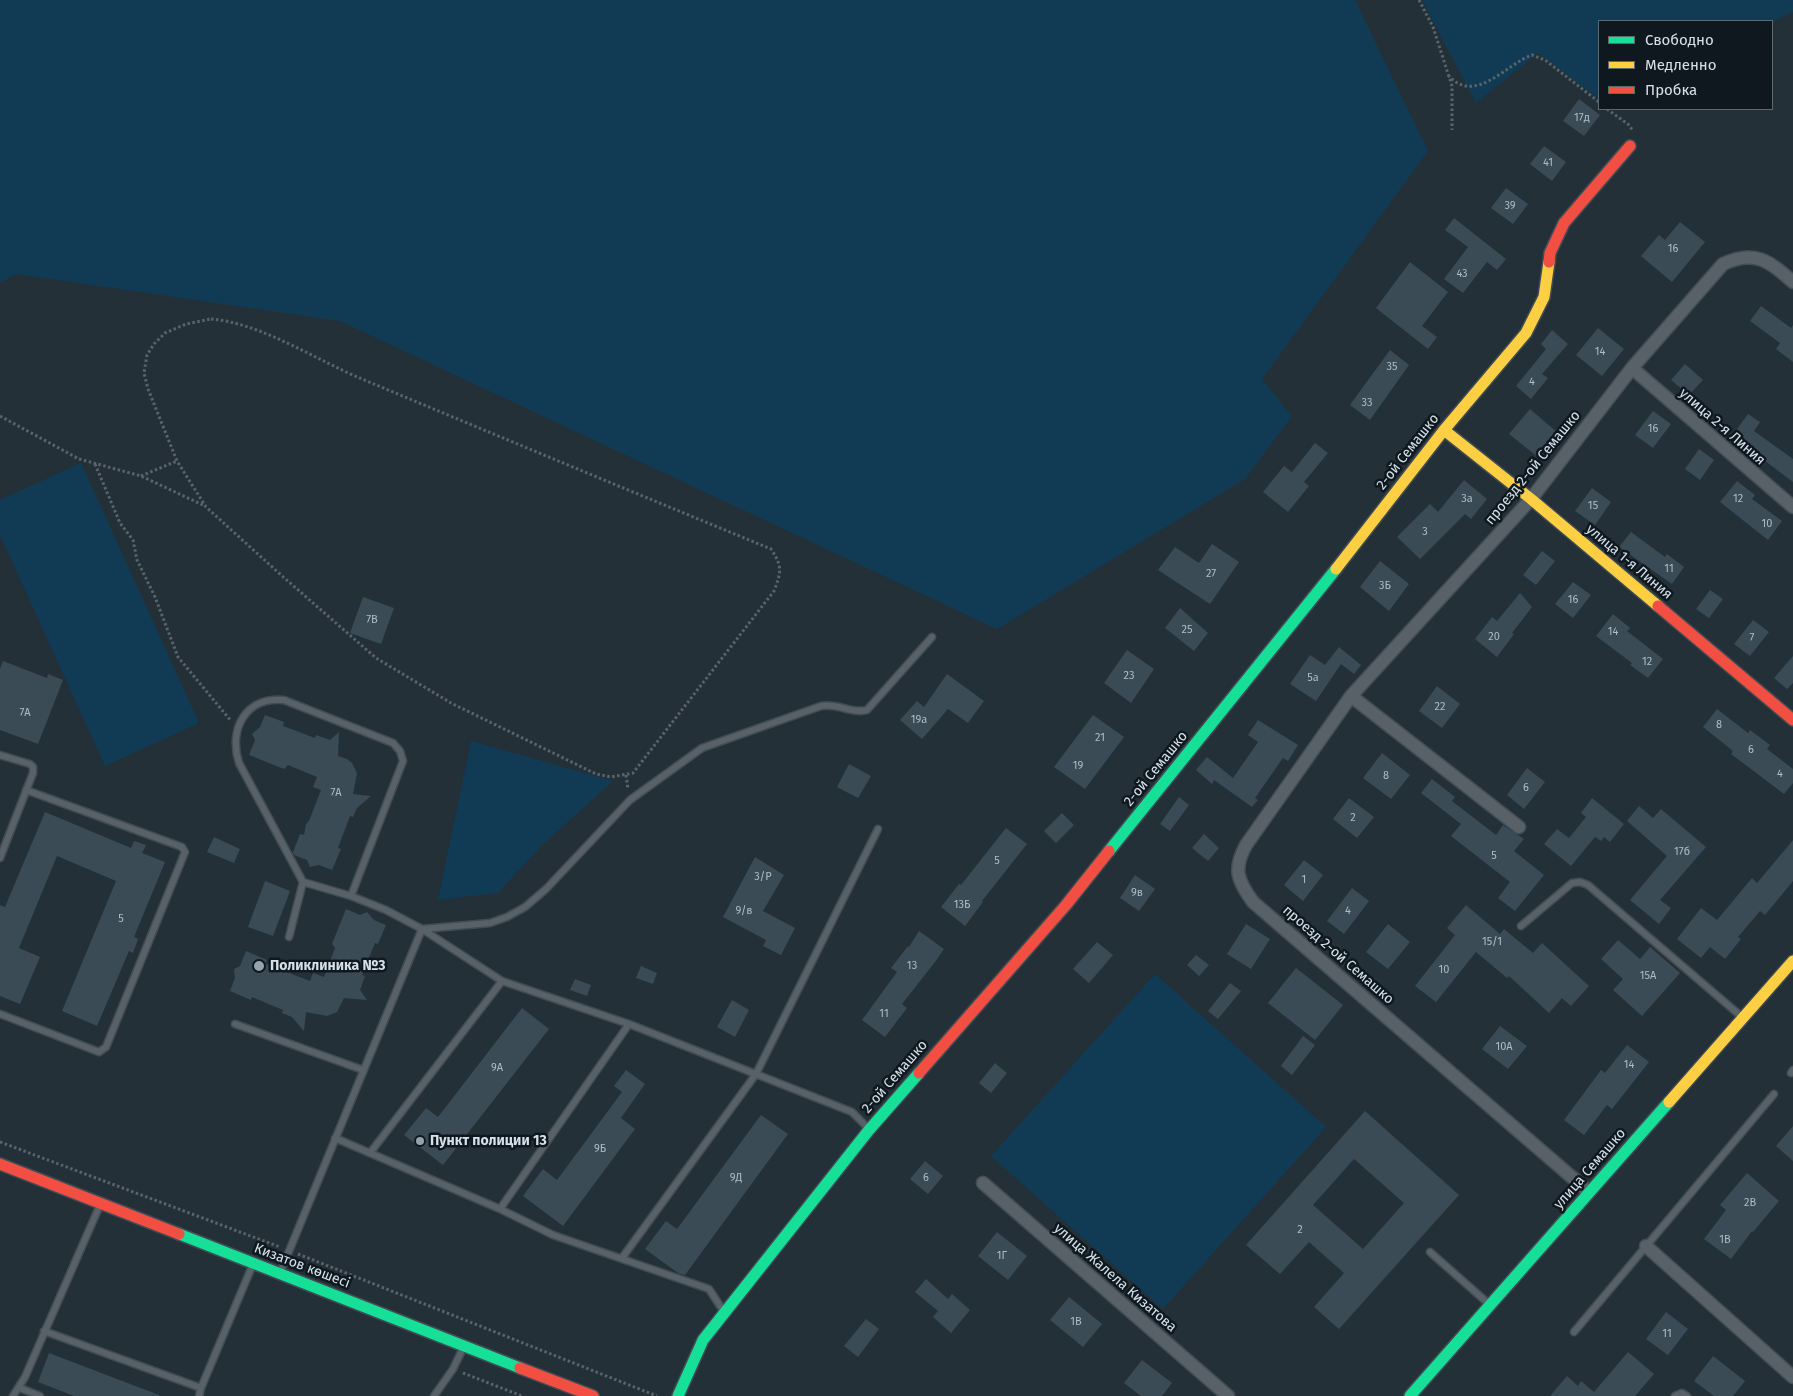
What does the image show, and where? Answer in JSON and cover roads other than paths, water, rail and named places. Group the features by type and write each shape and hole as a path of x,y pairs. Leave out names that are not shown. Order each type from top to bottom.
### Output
{"street":[{"name":"2-ой Семашко","path":"678,1396 703,1340 869,1130 1066,905 1354,546 1444,430 1526,333 1544,298 1550,253 1564,224 1630,146"},
{"name":"проезд 2-ой Семашко","path":"1589,1192 1253,902 1242,887 1238,872 1239,858 1246,844 1352,696 1531,499 1632,368 1723,264 1735,259 1764,260 1793,282"},
{"name":"улица 2-я Линия","path":"1632,368 1793,508"},
{"name":"улица 1-я Линия","path":"1444,430 1531,499 1793,720"},
{"path":"1352,696 1519,827"},
{"name":"улица Семашко","path":"1410,1396 1793,961"},
{"name":"Кизатов көшесі","path":"0,1164 593,1396"},
{"name":"улица Жалела Кизатова","path":"983,1183 1228,1396"},
{"path":"1646,1246 1793,1378"}],"lane":[{"path":"422,929 490,923 507,918 546,889 630,800 702,748 821,706 837,705 857,711 867,710 932,637"},
{"path":"289,937 303,882 239,763 234,742 241,721 254,705 269,700 284,700 393,743 400,751 403,761 351,896"},
{"path":"0,755 30,764 33,768 33,773 0,858"},
{"path":"0,1014 99,1052 103,1050 106,1047 185,852 182,847 26,790"},
{"path":"622,1258 756,1074 878,829"},
{"path":"303,882 351,896 386,910 422,929 502,981 629,1024 852,1112 869,1130"},
{"path":"1521,926 1572,883 1580,882 1588,885 1743,1018"},
{"path":"279,1274 422,929"},
{"path":"370,1153 502,981"},
{"path":"235,1024 363,1070"},
{"path":"500,1209 629,1024"},
{"path":"1574,1332 1774,1094"},
{"path":"335,1138 500,1209 553,1234 709,1289 724,1313"},
{"path":"13,1396 20,1388 101,1204"},
{"path":"1430,1252 1490,1304"},
{"path":"199,1396 253,1263"},
{"path":"44,1331 201,1388"},
{"path":"434,1396 453,1369 464,1345"},
{"path":"20,1388 40,1396"},
{"path":"1675,1396 1682,1393 1687,1396"}],"place":[{"name":"Поликлиника №3","path":"259,966"},
{"name":"Пункт полиции 13","path":"420,1141"}]}
